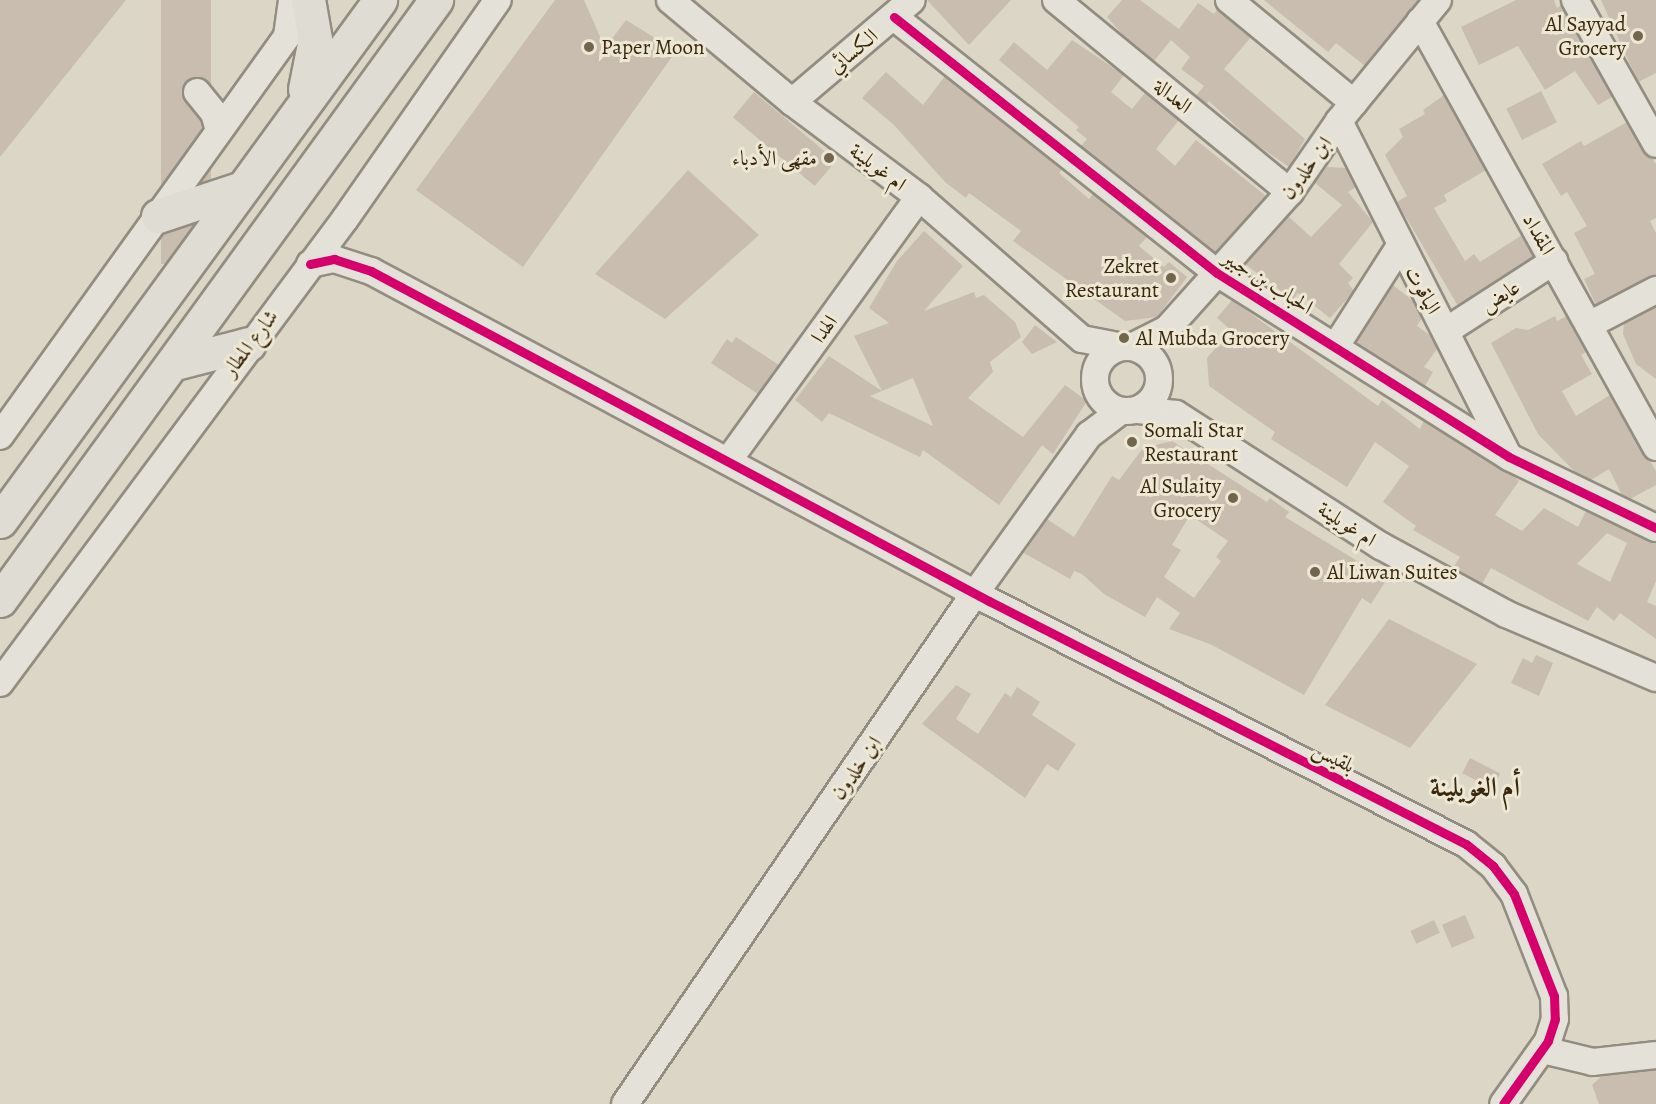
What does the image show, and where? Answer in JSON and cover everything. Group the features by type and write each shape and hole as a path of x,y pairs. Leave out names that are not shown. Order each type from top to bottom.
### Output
{"main road":[{"path":"303,100 315,39 308,0"},
{"path":"0,521 242,188 303,100 390,12"},
{"path":"0,600 179,358 390,12"},
{"path":"158,216 242,188"},
{"path":"179,358 249,344"}],"street":[{"path":"0,436 287,36 292,0"},
{"name":"شارع المطار","path":"0,683 249,344 345,219 498,0"},
{"name":"ام غويلينة","path":"670,0 792,102 919,197 1082,339"},
{"name":"الكسائي","path":"792,102 912,0"},
{"name":"العدالة","path":"1056,0 1290,192"},
{"name":"الياقوت","path":"1230,0 1347,112 1400,246 1509,457"},
{"name":"ابن خلدون","path":"1127,347 1167,329 1290,192 1347,112 1438,0"},
{"path":"1575,0 1649,109 1656,144"},
{"name":"الحباب بن جبير","path":"894,17 1217,273 1509,457 1656,528"},
{"name":"المقداد","path":"1420,21 1589,325 1646,406 1656,447"},
{"path":"197,92 219,130"},
{"name":"الهدا","path":"728,461 919,197"},
{"path":"345,219 352,245 371,271"},
{"path":"1336,346 1400,246"},
{"name":"بلقيس","path":"310,264 334,259 371,271 976,592 1480,855 1514,894 1550,985 1555,1019 1543,1050 1503,1104"},
{"name":"عايض","path":"1446,332 1554,261"},
{"path":"1589,325 1656,290"},
{"name":"ابن خلدون","path":"1159,376 1167,329"},
{"path":"1082,339 1127,347 1147,354 1159,376 1156,394 1129,411 1096,386 1082,339"},
{"path":"1096,386 1103,357 1127,347"},
{"name":"ام غويلينة","path":"1159,376 1176,414"},
{"name":"ابن خلدون","path":"1089,435 1096,386"},
{"name":"ام غويلينة","path":"1129,411 1176,414 1392,552 1506,614 1656,678"},
{"name":"ابن خلدون","path":"625,1104 976,592 1089,435 1129,411"},
{"path":"1543,1050 1593,1062 1656,1055"}],"building":[{"path":"0,0 126,0 0,157"},
{"path":"161,0 211,0 211,264 161,264"},
{"path":"555,0 584,0 605,48 626,20 676,51 523,267 416,190"},
{"path":"927,0 1011,0 969,45"},
{"path":"1122,0 1140,0 1179,29 1198,3 1214,14 1218,9 1251,37 1224,69 1305,139 1289,167 1253,142 1209,101 1206,104 1196,96 1204,86 1181,69 1190,57 1171,40 1154,61 1123,35 1107,17"},
{"path":"1264,0 1419,0 1365,66 1336,43 1328,52"},
{"path":"1516,0 1554,0 1557,8 1561,5 1612,97 1598,105 1575,71 1545,90 1518,46 1479,65 1461,27"},
{"name":"Al Sayyad Grocery","path":"1601,0 1656,0 1656,73 1638,82"},
{"path":"1072,40 1124,75 1111,92 1132,109 1145,93 1179,120 1156,149 1175,166 1196,140 1266,196 1215,253 1081,146 1087,139 1076,130 1079,127 999,60 1014,42 1047,70"},
{"path":"886,72 923,105 945,76 1062,169 1059,173 1089,199 1093,194 1147,237 1139,246 1164,267 1169,262 1187,277 1157,317 1125,321 1013,241 1021,231 969,193 966,198 945,182 894,125 862,98"},
{"path":"1541,91 1557,122 1522,140 1506,109"},
{"path":"754,92 836,161 815,186 733,117"},
{"path":"1444,95 1486,170 1444,195 1447,201 1434,208 1465,261 1474,254 1480,262 1522,235 1533,257 1458,306 1397,202 1407,196 1385,155 1403,137 1399,129 1425,114 1423,110"},
{"path":"1627,122 1656,164 1656,218 1650,221 1656,233 1656,275 1596,305 1584,279 1595,274 1574,233 1587,226 1567,192 1561,196 1542,164 1581,141 1584,146"},
{"path":"1327,167 1346,168 1356,187 1348,192 1373,222 1339,264 1353,278 1348,283 1354,291 1330,318 1298,293 1293,300 1245,264 1288,216 1311,237 1342,205 1315,183"},
{"path":"688,170 759,235 665,319 595,274"},
{"path":"924,231 963,266 924,311 974,292 976,298 984,295 1015,322 1021,337 990,362 993,372 968,398 1023,437 1065,385 1087,401 1053,454 1042,445 999,505 923,450 920,457 829,413 822,422 795,400 829,356 882,391 854,336 889,323 869,308 897,261","holes":["913,378 933,426 870,396"]},
{"path":"1393,285 1412,300 1422,318 1417,326 1431,336 1437,349 1424,367 1433,372 1425,386 1356,343"},
{"path":"1232,300 1378,406 1382,400 1420,429 1424,421 1511,474 1519,481 1495,515 1522,531 1544,508 1578,527 1586,511 1656,543 1656,581 1647,602 1656,606 1656,639 1620,613 1614,621 1597,607 1588,621 1491,568 1482,584 1453,568 1460,557 1413,530 1416,526 1383,502 1409,466 1375,442 1347,487 1271,439 1275,432 1209,386 1207,358 1231,330 1217,318","holes":["1607,533 1627,543 1610,582 1577,564"]},
{"path":"1656,307 1656,379 1636,364 1623,334 1624,324"},
{"path":"1555,316 1557,321 1567,316 1586,352 1581,355 1592,374 1562,391 1576,416 1610,395 1656,471 1656,485 1630,499 1622,495 1609,469 1591,480 1575,472 1538,434 1491,343 1516,328 1528,330"},
{"path":"1035,325 1057,342 1032,354 1022,342"},
{"path":"736,337 779,365 758,394 711,363 727,339 732,343"},
{"path":"1172,441 1267,502 1270,498 1289,512 1285,517 1387,579 1371,604 1362,598 1304,695 1212,645 1169,629 1180,613 1157,597 1145,617 1104,594 1082,574 1074,571 1070,579 1024,553 1047,519 1074,537 1112,476 1119,480 1143,448","holes":["1190,515 1228,541 1216,557 1221,561 1194,598 1164,577 1181,550 1172,545"]},
{"path":"1389,619 1477,664 1410,748 1325,705"},
{"path":"1536,655 1553,663 1539,696 1511,683 1523,658 1532,663"},
{"path":"956,685 971,694 956,719 978,734 1005,693 1011,697 1017,687 1040,702 1032,715 1076,744 1058,771 1047,764 1025,798 922,724"},
{"path":"1470,758 1500,773 1493,789 1462,773"},
{"path":"1465,915 1475,938 1452,948 1442,925"},
{"path":"1434,920 1440,933 1416,944 1410,931"},
{"path":"1656,1070 1656,1104 1599,1104 1592,1085 1602,1076"}],"cycle path":[{"path":"894,17 1217,273 1509,457 1656,528"},
{"path":"310,264 334,259 371,271 989,601 1466,844 1493,866 1514,894 1554,996 1555,1019 1548,1041 1503,1104"}],"place":[{"name":"Al Sayyad Grocery","path":"1638,36"},
{"name":"Paper Moon","path":"589,47"},
{"name":"مقهى الأدباء","path":"829,158"},
{"name":"Zekret Restaurant","path":"1171,278"},
{"name":"Al Mubda Grocery","path":"1124,338"},
{"name":"Somali Star Restaurant","path":"1132,442"},
{"name":"Al Sulaity Grocery","path":"1233,498"},
{"name":"Al Liwan Suites","path":"1315,572"}],"district":[{"name":"أم الغويلينة","path":"1475,788"}]}
